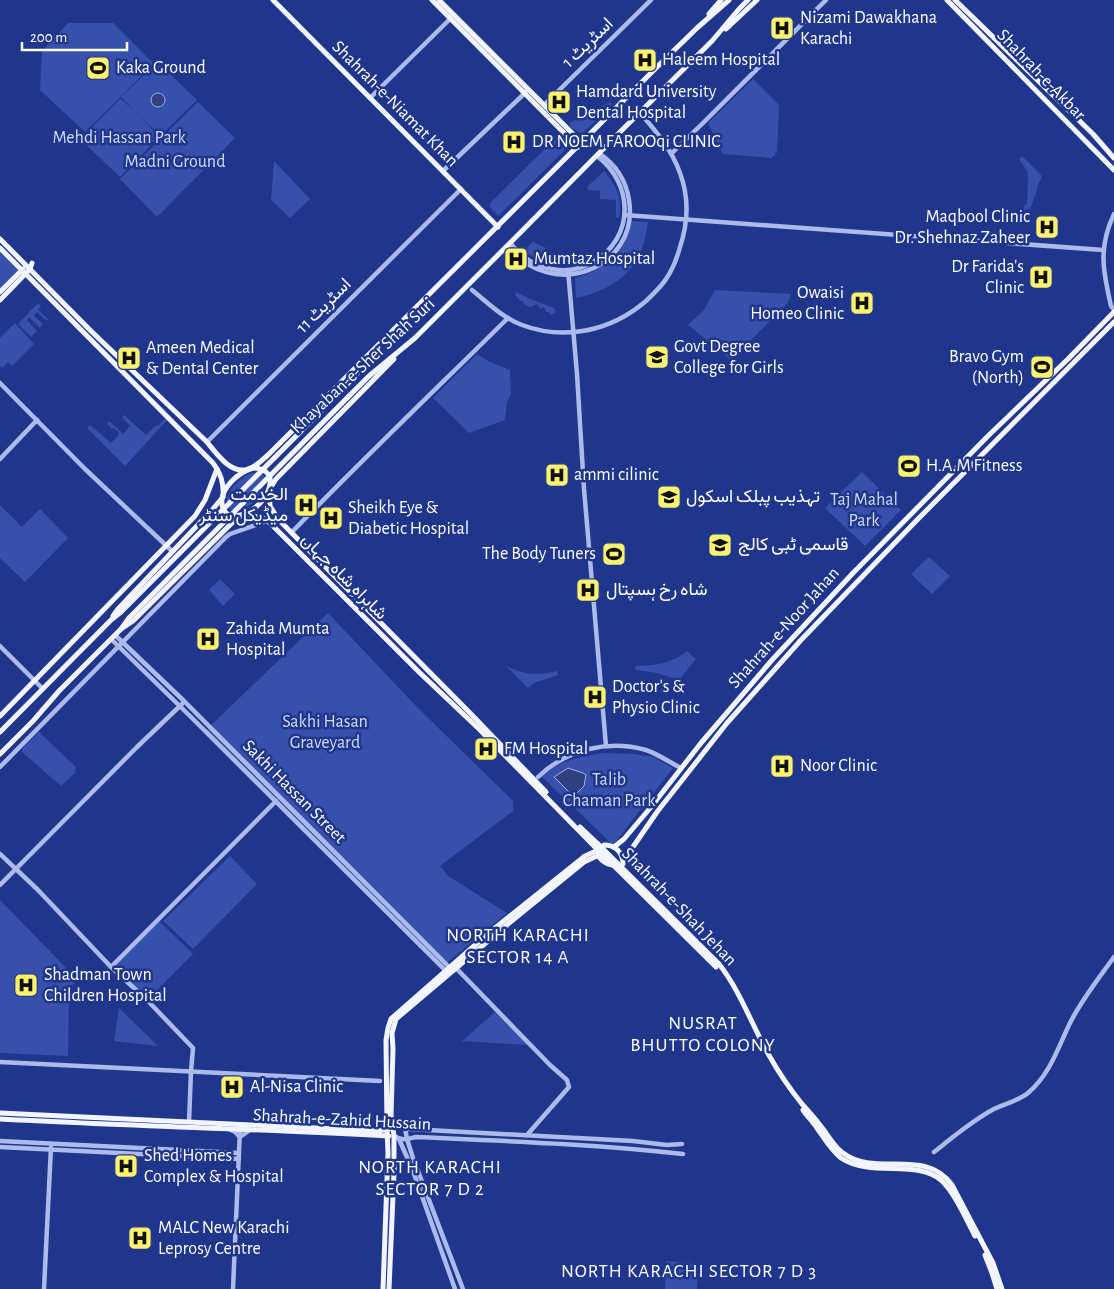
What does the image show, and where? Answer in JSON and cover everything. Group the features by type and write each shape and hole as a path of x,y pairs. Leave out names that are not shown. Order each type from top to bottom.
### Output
{"main road":[{"name":"Shahrah-e-Niamat Khan","path":"273,0 498,227"},
{"path":"432,0 452,17 580,145"},
{"path":"439,0 452,17"},
{"path":"697,28 721,0"},
{"name":"Khayaban-e-Sher Shah Suri","path":"0,732 342,390 400,324 697,28 729,0"},
{"name":"Khayaban-e-Sher Shah Suri","path":"0,754 121,629 129,618 348,396 415,338 712,42 748,0"},
{"path":"712,42 757,0"},
{"name":"Shahrah-e-Akbar","path":"947,0 1114,170"},
{"name":"Shahrah-e-Akbar","path":"955,0 1093,134 1114,158"},
{"path":"526,91 544,105 580,145"},
{"path":"0,239 91,331 207,442 225,462 236,469 259,468 268,473 270,478 269,490"},
{"path":"0,248 213,463 222,481 223,497 118,609 111,620"},
{"path":"0,300 28,267"},
{"path":"0,292 23,273"},
{"name":"Shahrah-e-Noor Jahan","path":"614,847 624,839 651,807 680,768 735,702 840,587 1114,311"},
{"name":"Shahrah-e-Noor Jahan","path":"624,860 657,812 741,707 801,640 1114,322"},
{"path":"242,515 230,516 222,507 225,491 233,480 268,455 400,324"},
{"path":"121,629 133,621 230,524 258,506 276,479 415,338"},
{"path":"0,716 195,516 217,469"},
{"path":"938,487 944,493"},
{"name":"شاہراہِ شاہ جہاں","path":"269,490 270,506 274,514 424,667"},
{"name":"شاہراہِ شاہ جہاں","path":"242,515 258,516 267,521 419,672"},
{"path":"840,587 846,593"},
{"path":"772,660 779,666"},
{"name":"Shahrah-e-Shah Jehan","path":"424,667 595,847 719,970 726,979 778,1077 832,1149 842,1158 858,1165 880,1169 923,1171 933,1174 942,1181 952,1194 1002,1289"},
{"name":"Shahrah-e-Shah Jehan","path":"419,672 480,727"},
{"path":"735,702 741,707"},
{"path":"651,807 657,812"},
{"path":"604,845 612,846 619,852 624,860 624,864 613,866 601,860 597,854 600,847 604,845"},
{"path":"390,1289 397,1138 393,1128 392,1115 392,1033 396,1019 490,932 586,856 597,854"},
{"path":"383,1289 388,1153 386,1040 388,1028 391,1019 451,970"},
{"name":"Shahrah-e-Zahid Hussain","path":"0,1113 378,1131 387,1132 397,1138"},
{"path":"80,1124 81,1116"},
{"name":"Shahrah-e-Zahid Hussain","path":"0,1119 80,1124 240,1129 387,1132 393,1128"},
{"name":"Shahrah-e-Shah Jehan","path":"996,1276 997,1289"}],"street":[{"name":"اسٹریٹ 1","path":"544,105 651,0"},
{"path":"672,153 826,0"},
{"path":"370,98 452,17"},
{"path":"443,171 526,91"},
{"path":"472,290 508,318 520,324 546,331 574,333 615,322 650,297 667,278 682,241 687,220 681,174 672,153 640,113"},
{"path":"509,244 533,263 544,268 568,272 589,264 606,252 618,235 630,205 625,183 614,165 598,154"},
{"name":"اسٹریٹ 11","path":"207,442 461,189"},
{"path":"1114,214 1107,230 1103,250 1104,273 1111,306 1114,311"},
{"path":"627,215 1103,250"},
{"path":"568,272 606,746"},
{"path":"291,533 508,318"},
{"path":"0,383 85,469 172,551"},
{"path":"0,459 37,420"},
{"path":"0,766 226,537 267,521"},
{"name":"Sakhi Hassan Street","path":"113,637 276,801 451,970"},
{"name":"Sakhi Hassan Street","path":"120,644 184,701 451,970"},
{"path":"0,646 43,689"},
{"path":"0,885 184,701"},
{"path":"538,778 548,767 563,758 581,751 606,746 647,750 680,768"},
{"path":"111,967 276,801"},
{"path":"0,854 38,890 111,967 147,1000 193,1048 189,1122"},
{"path":"934,1152 969,1125 993,1110 1015,1101 1033,1088 1046,1073 1072,1020 1088,993 1114,957"},
{"path":"451,970 567,1080 569,1087 527,1136"},
{"path":"0,1062 380,1081"},
{"path":"212,1123 227,1128 240,1137"},
{"path":"240,1137 260,1126"},
{"name":"Shahrah-e-Zahid Hussain","path":"393,1128 399,1126 405,1128 667,1145 682,1144"},
{"path":"405,1128 413,1158 463,1289"},
{"path":"233,1289 240,1129"},
{"name":"Shahrah-e-Zahid Hussain","path":"397,1138 407,1139 416,1137 566,1144 683,1154"},
{"path":"397,1138 413,1171 455,1289"},
{"path":"0,1141 239,1156"},
{"path":"44,1289 51,1144"},
{"path":"0,1147 239,1156"}],"green space":[{"path":"68,23 113,23 154,64 85,132 40,90 42,51"},
{"name":"Mehdi Hassan Park","path":"167,61 169,73 197,100 160,136 138,114 158,138 120,177 80,139 120,99 135,111 121,97 153,67 162,65 168,71 164,65"},
{"path":"753,79 779,105 777,153 772,158 723,154 708,123"},
{"name":"Madni Ground","path":"198,102 235,138 157,217 120,179"},
{"path":"610,102 612,104 582,134 572,128 569,123"},
{"path":"560,135 570,145 498,216 490,207 490,203 555,137"},
{"path":"1022,156 1042,178 1038,184 1030,209 1024,210 1024,205 1027,203 1028,177 1027,171 1019,159"},
{"path":"274,161 310,199 290,218 271,200"},
{"path":"604,171 618,192 620,204 619,218 616,217 616,200 600,199 600,191 588,190 587,187"},
{"path":"630,221 648,222 642,248 634,265 612,284 595,293 576,298 575,278 599,268 619,252 627,237"},
{"path":"533,242 546,248 538,260 524,251"},
{"path":"0,249 21,270 0,292"},
{"path":"715,290 791,294 787,304 731,360 688,325 704,310"},
{"path":"516,292 554,308 556,312 551,315 546,312 544,307 540,309 537,304 530,307 524,304 515,295"},
{"path":"38,303 41,306 38,310 48,319 47,321 37,312 34,316 43,324 40,328 29,317 27,320 37,331 31,337 18,324"},
{"path":"15,323 34,344 12,366 8,362 2,368 0,366 0,338"},
{"path":"477,354 510,370 511,394 507,402 505,420 469,433 433,398"},
{"path":"124,415 146,435 167,416 169,418 125,466 87,428 90,425 111,443 119,433 107,424 109,421 123,434 130,426 122,417"},
{"name":"Taj Mahal Park","path":"862,472 901,510 865,546 825,508"},
{"path":"252,473 261,473 265,477 259,496 244,508 231,510 227,499 229,493 236,483"},
{"path":"0,505 22,527 40,509 68,538 25,582 0,558"},
{"path":"929,557 950,576 932,594 911,574"},
{"path":"220,579 235,594 223,606 209,590"},
{"name":"Sakhi Hasan Graveyard","path":"328,613 417,707 513,801 513,811 440,866 448,876 507,913 442,967 205,731"},
{"path":"687,651 696,659 679,680 657,673 636,670 635,666 663,663"},
{"path":"506,666 531,674 557,671 558,675 534,683 528,688"},
{"path":"39,732 76,767 75,773 61,786 22,752 23,748"},
{"name":"Talib Chaman Park","path":"606,753 654,757 673,768 613,845 541,776 563,763 589,755"},
{"path":"230,856 257,884 193,949 163,921"},
{"path":"0,900 77,979 69,992 68,1056 0,1053"},
{"path":"158,920 193,954 147,1000 111,967"},
{"path":"119,1008 158,1046 114,1041"},
{"path":"495,1012 528,1045 462,1041"},
{"path":"666,1261 698,1264 697,1289 665,1289"}],"shaded area":[{"path":"155,93 161,93 165,100 161,107 155,107 151,103 151,97"},
{"path":"568,768 586,775 584,786 577,793 571,794 554,777"}],"place":[{"name":"Nizami Dawakhana Karachi","path":"782,28"},
{"name":"Haleem Hospital","path":"645,60"},
{"name":"Kaka Ground","path":"98,68"},
{"name":"Hamdard University Dental Hospital","path":"559,102"},
{"name":"DR NOEM FAROOqi CLINIC","path":"514,142"},
{"name":"Maqbool Clinic Dr. Shehnaz Zaheer","path":"1047,227"},
{"name":"Mumtaz Hospital","path":"516,259"},
{"name":"Dr Farida's Clinic","path":"1041,277"},
{"name":"Owaisi Homeo Clinic","path":"862,303"},
{"name":"Govt Degree College for Girls","path":"657,357"},
{"name":"Ameen Medical & Dental Center","path":"129,358"},
{"name":"Bravo Gym (North)","path":"1042,367"},
{"name":"H.A.M Fitness","path":"909,466"},
{"name":"ammi cilinic","path":"557,475"},
{"name":"تہذیب پبلک اسکول","path":"669,497"},
{"name":"الخدمت میڈیکل سنٹر","path":"306,505"},
{"name":"Sheikh Eye & Diabetic Hospital","path":"331,518"},
{"name":"قاسمی ٹبی کالج","path":"720,545"},
{"name":"The Body Tuners","path":"614,554"},
{"name":"شاہ رخ ہسپتال","path":"588,590"},
{"name":"Zahida Mumta Hospital","path":"208,639"},
{"name":"Doctor's & Physio Clinic","path":"595,697"},
{"name":"FM Hospital","path":"486,749"},
{"name":"Noor Clinic","path":"782,766"},
{"name":"Shadman Town Children Hospital","path":"26,985"},
{"name":"Al-Nisa Clinic","path":"232,1087"},
{"name":"Shed Homes Complex & Hospital","path":"126,1166"},
{"name":"MALC New Karachi Leprosy Centre","path":"140,1238"}],"district":[{"name":"NORTH KARACHI SECTOR 14 A","path":"518,946"},
{"name":"NUSRAT BHUTTO COLONY","path":"703,1034"},
{"name":"NORTH KARACHI SECTOR 7 D 2","path":"430,1178"},
{"name":"NORTH KARACHI SECTOR 7 D 3","path":"689,1271"}]}
